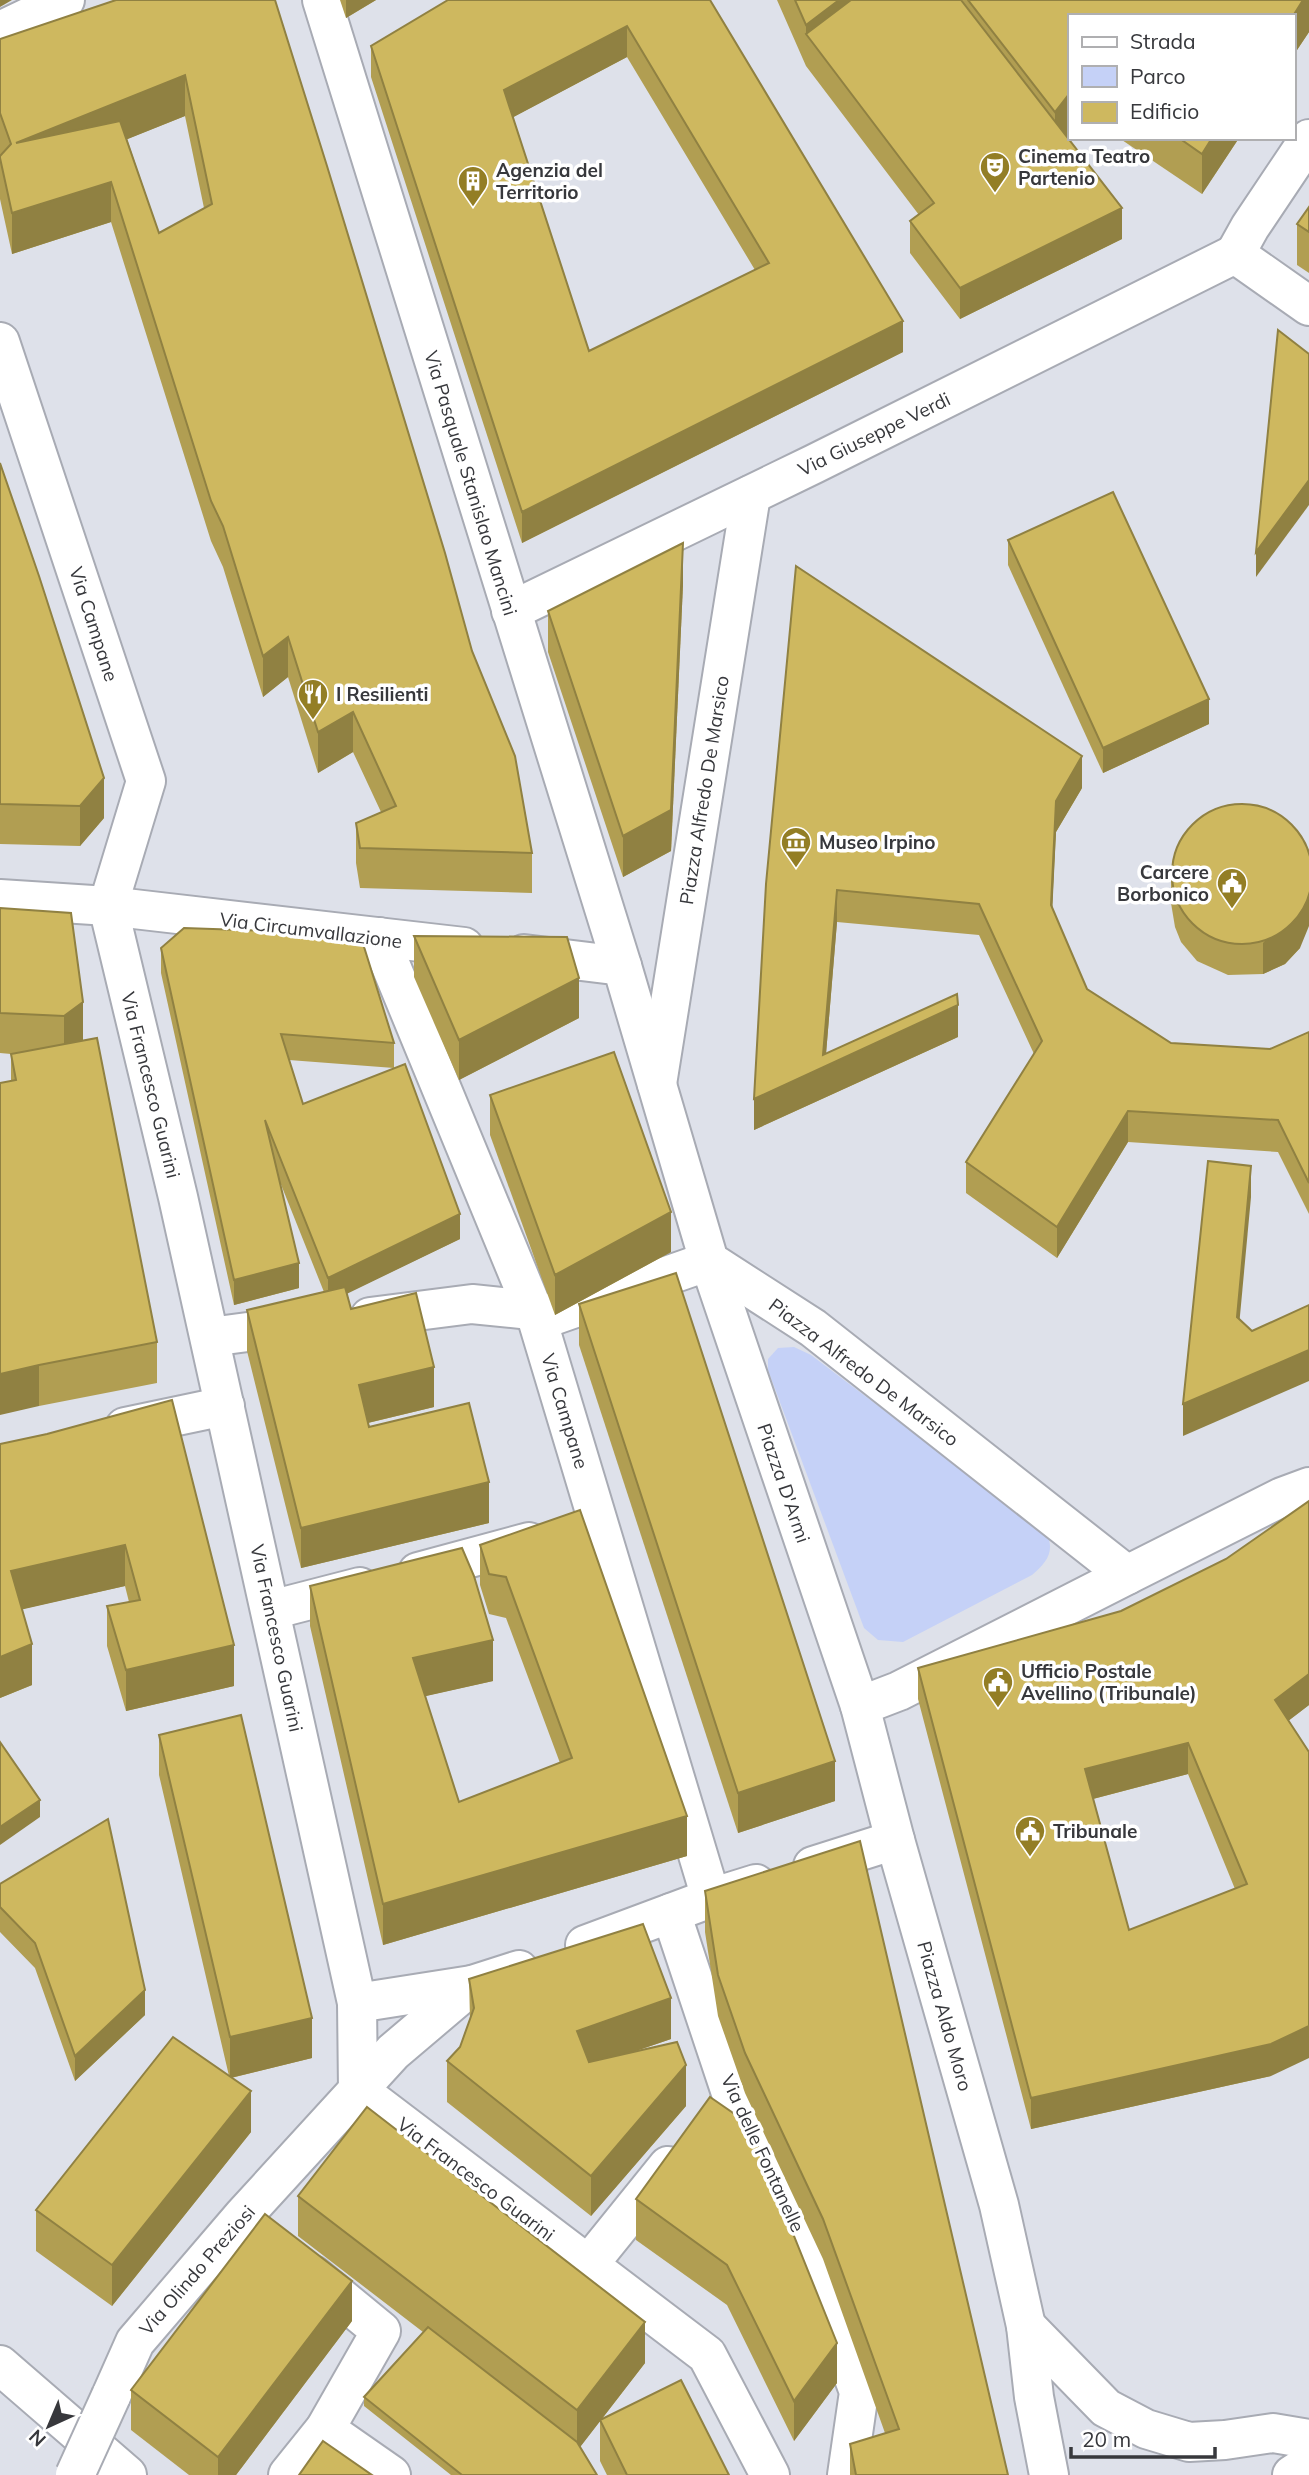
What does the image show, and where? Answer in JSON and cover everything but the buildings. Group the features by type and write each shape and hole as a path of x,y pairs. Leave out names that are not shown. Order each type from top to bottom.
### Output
{"street":[{"path":"0,31 65,0"},
{"name":"Via Pasquale Stanislao Mancini","path":"321,0 622,966"},
{"path":"1309,139 1235,254 1309,306"},
{"name":"Via Giuseppe Verdi","path":"511,611 751,495 1235,254"},
{"name":"Via Campane","path":"0,342 146,781 108,906"},
{"name":"Piazza Alfredo De Marsico","path":"657,1084 751,495"},
{"name":"Via Circumvallazione","path":"0,899 108,906 622,966"},
{"name":"Via Francesco Guarini","path":"108,906 210,1337 357,2003 358,2090 707,2355 770,2475"},
{"name":"Via Campane","path":"379,937 538,1322 711,1898"},
{"name":"Piazza Alfredo De Marsico","path":"622,966 709,1261 813,1328 1127,1575"},
{"path":"210,1337 472,1304 555,1315 709,1261"},
{"name":"Piazza D'Armi","path":"709,1261 860,1706"},
{"path":"93,1434 225,1406"},
{"path":"860,1706 900,1691 1282,1497 1309,1487"},
{"path":"271,1611 599,1524"},
{"name":"Piazza Aldo Moro","path":"860,1706 895,1840 999,2205 1026,2326 1034,2397 1049,2475"},
{"path":"357,2003 472,1985 711,1898 895,1840"},
{"name":"Via delle Fontanelle","path":"671,1913 730,2090 796,2217 859,2392 846,2475"},
{"name":"Via Olindo Preziosi","path":"75,2475 135,2342 264,2234 358,2090 393,2052 472,1985"},
{"path":"588,2265 730,2090"},
{"path":"264,2234 381,2331 325,2429 288,2475"},
{"path":"1026,2326 1106,2407 1146,2429 1189,2442 1273,2433 1309,2439"},
{"path":"0,2365 127,2475"},
{"path":"325,2429 391,2475"},
{"path":"1292,2475 1309,2464"}],"green space":[{"path":"794,1347 811,1355 1046,1533 1050,1551 1042,1566 1032,1575 903,1642 878,1640 864,1628 768,1370 768,1359 778,1348"}],"place":[{"name":"Cinema Teatro Partenio","path":"995,194"},
{"name":"Agenzia del Territorio","path":"473,208"},
{"name":"I Resilienti","path":"313,721"},
{"name":"Museo Irpino","path":"796,869"},
{"name":"Carcere Borbonico","path":"1232,910"},
{"name":"Ufficio Postale Avellino (Tribunale)","path":"998,1709"},
{"name":"Tribunale","path":"1030,1858"}]}
